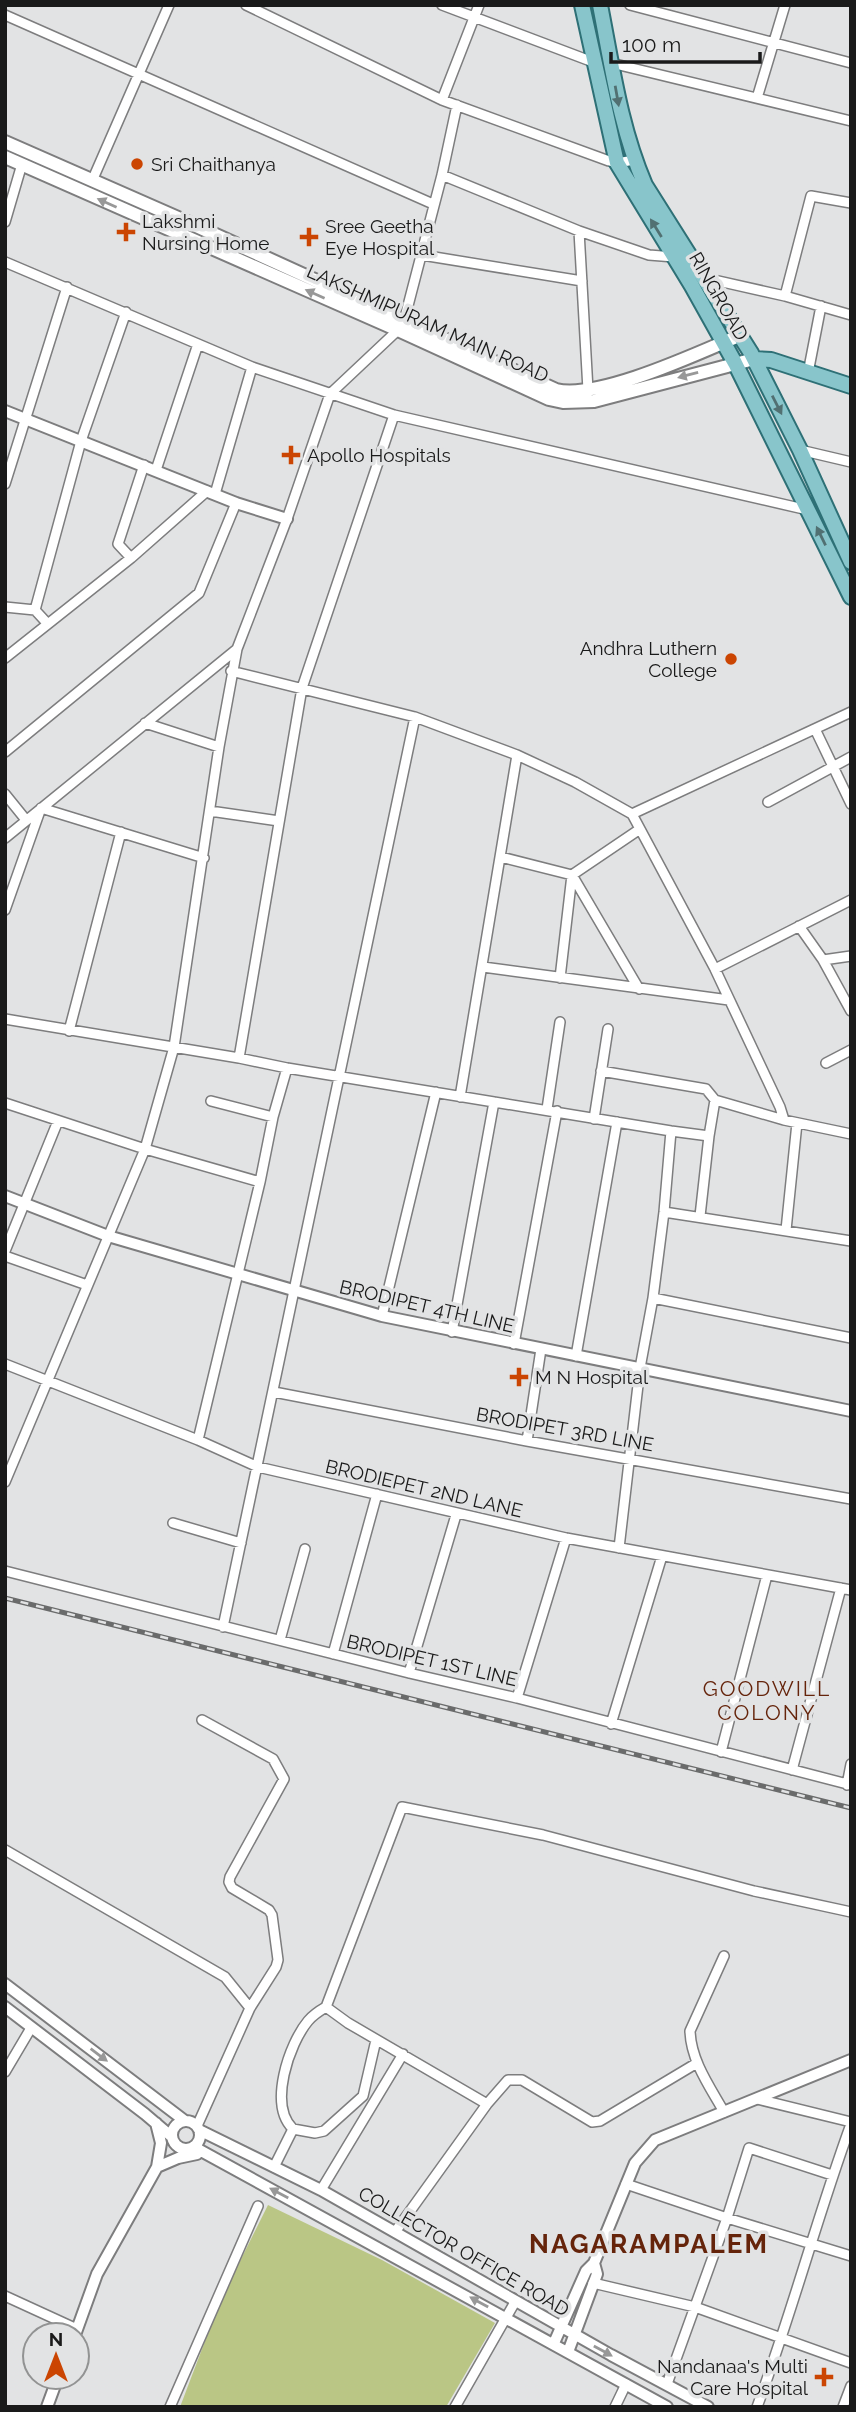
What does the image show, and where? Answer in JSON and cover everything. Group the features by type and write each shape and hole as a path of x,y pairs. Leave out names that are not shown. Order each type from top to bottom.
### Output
{"main road":[{"name":"RINGROAD","path":"582,5 617,163 736,363 851,597"},
{"name":"RINGROAD","path":"600,5 621,116 634,160 645,185 741,335 800,450 851,562"},
{"name":"LAKSHMIPURAM MAIN ROAD","path":"5,142 401,326 549,399 563,402 594,401 754,359 771,360 851,386"},
{"name":"LAKSHMIPURAM MAIN ROAD","path":"5,157 556,390 575,392 604,387 741,335"}],"street":[{"path":"92,181 169,5"},
{"path":"246,5 442,100 617,163 634,160"},
{"path":"442,5 593,62"},
{"path":"442,100 479,5"},
{"path":"630,5 851,63"},
{"path":"757,99 785,5"},
{"path":"5,15 433,204"},
{"path":"611,63 851,121"},
{"path":"5,1482 145,1149 174,1047 231,671 237,649 287,519 330,394 401,326 422,255 457,105"},
{"path":"5,222 22,164"},
{"path":"442,175 579,231 649,255 674,257"},
{"path":"785,296 811,196 851,203"},
{"path":"579,231 588,390"},
{"path":"422,255 582,281"},
{"path":"5,261 252,367 394,415 808,510"},
{"path":"705,278 785,296 851,315"},
{"path":"5,484 67,287"},
{"path":"808,373 821,306"},
{"path":"35,610 81,441 126,312"},
{"path":"156,470 198,344"},
{"path":"5,658 211,492 252,367"},
{"path":"5,411 236,503 287,519"},
{"path":"239,1058 302,688 394,415"},
{"path":"800,450 851,462"},
{"path":"131,558 118,544 144,465"},
{"path":"5,751 200,593 236,503"},
{"path":"5,607 35,610 47,624"},
{"path":"5,838 237,649"},
{"path":"231,671 415,717 517,755 575,782 632,814 715,969 784,1120"},
{"path":"632,814 851,712"},
{"path":"223,1627 415,717"},
{"path":"145,723 219,747"},
{"path":"814,729 851,804"},
{"path":"460,1097 517,755"},
{"path":"768,802 851,758"},
{"path":"5,794 26,820"},
{"path":"41,807 204,858"},
{"path":"5,910 41,807"},
{"path":"210,811 279,821"},
{"path":"559,978 572,875 640,829"},
{"path":"69,1031 121,832"},
{"path":"501,857 572,875 639,989"},
{"path":"715,969 851,900"},
{"path":"799,926 823,960 851,1011"},
{"path":"823,960 851,956"},
{"path":"483,967 729,1000"},
{"path":"5,1019 460,1097 709,1136"},
{"path":"514,1344 552,1110 561,1022"},
{"path":"594,1119 608,1029"},
{"path":"826,1063 851,1050"},
{"path":"198,1440 273,1117 287,1068"},
{"path":"601,1071 706,1089 715,1100 784,1120 851,1134"},
{"path":"382,1316 436,1092"},
{"path":"700,1216 715,1100"},
{"path":"211,1101 273,1117"},
{"path":"452,1332 494,1102"},
{"path":"5,1103 145,1149 260,1182"},
{"path":"58,1121 5,1253 87,1285"},
{"path":"576,1356 617,1122"},
{"path":"786,1230 797,1123"},
{"path":"619,1548 640,1368 653,1298 664,1212 671,1131"},
{"name":"BRODIPET 4TH LINE","path":"5,1196 108,1236 382,1316 851,1411"},
{"path":"664,1212 851,1241"},
{"path":"653,1298 851,1338"},
{"path":"527,1441 541,1349"},
{"name":"BRODIEPET 2ND LANE","path":"5,1364 198,1440 258,1467 456,1515 566,1538 846,1589"},
{"name":"BRODIPET 3RD LINE","path":"274,1392 851,1499"},
{"path":"333,1654 377,1494"},
{"path":"409,1674 456,1515"},
{"path":"173,1523 241,1543"},
{"path":"517,1698 566,1538"},
{"path":"280,1640 304,1549"},
{"path":"611,1724 663,1556"},
{"name":"BRODIPET 1ST LINE","path":"5,1571 409,1674 517,1698 849,1785"},
{"path":"721,1752 766,1575"},
{"path":"792,1770 846,1589"},
{"path":"5,2007 156,2123 172,2137 176,2146 190,2149 200,2139 198,2128 250,2008 278,1960 269,1910 232,1888 229,1882 284,1779 273,1759 202,1720"},
{"path":"849,1785 851,1764"},
{"path":"376,2040 363,2096 324,2131 315,2133 293,2129 284,2118 282,2109 284,2073 299,2034 307,2022 326,2007 402,1807 555,1838 754,1891 851,1912"},
{"path":"5,1850 225,1977 250,2008"},
{"path":"724,1956 690,2031 690,2043 697,2063 724,2112"},
{"path":"5,1984 185,2121 198,2128"},
{"path":"326,2007 376,2040 487,2104"},
{"path":"5,2072 31,2028"},
{"path":"54,2046 68,2032"},
{"path":"321,2190 402,2054"},
{"path":"554,2343 586,2271 594,2263 635,2163 655,2140 851,2060"},
{"path":"395,2232 487,2104 508,2080 522,2080 592,2122 600,2121 697,2063"},
{"path":"757,2099 851,2123 832,2175 783,2338 758,2407"},
{"path":"172,2137 173,2128 185,2121"},
{"path":"80,2321 97,2274 157,2167 161,2143 156,2123"},
{"name":"COLLECTOR OFFICE ROAD","path":"198,2128 321,2190 516,2302 708,2407"},
{"path":"274,2167 293,2129"},
{"name":"COLLECTOR OFFICE ROAD","path":"194,2147 667,2407"},
{"path":"667,2384 727,2218 749,2148 832,2175"},
{"path":"157,2167 178,2158 205,2153"},
{"path":"626,2184 851,2256"},
{"path":"170,2407 258,2206"},
{"path":"568,2352 597,2274 594,2263"},
{"path":"593,2283 695,2307 851,2363"},
{"path":"5,2297 54,2321"},
{"path":"455,2407 516,2302"},
{"path":"615,2407 626,2384"},
{"path":"843,2407 851,2386"}],"green space":[{"path":"268,2205 382,2260 495,2323 446,2407 180,2407 221,2299"}],"railway":[{"path":"5,1598 851,1808"}],"place":[{"name":"Sri Chaithanya","path":"137,164"},
{"name":"Lakshmi Nursing Home","path":"126,232"},
{"name":"Sree Geetha Eye Hospital","path":"309,237"},
{"name":"Apollo Hospitals","path":"291,455"},
{"name":"Andhra Luthern College","path":"731,659"},
{"name":"M N Hospital","path":"519,1377"},
{"name":"Nandanaa's Multi Care Hospital","path":"824,2377"}],"district":[{"name":"GOODWILL COLONY","path":"767,1701"},
{"name":"NAGARAMPALEM","path":"649,2244"}]}
